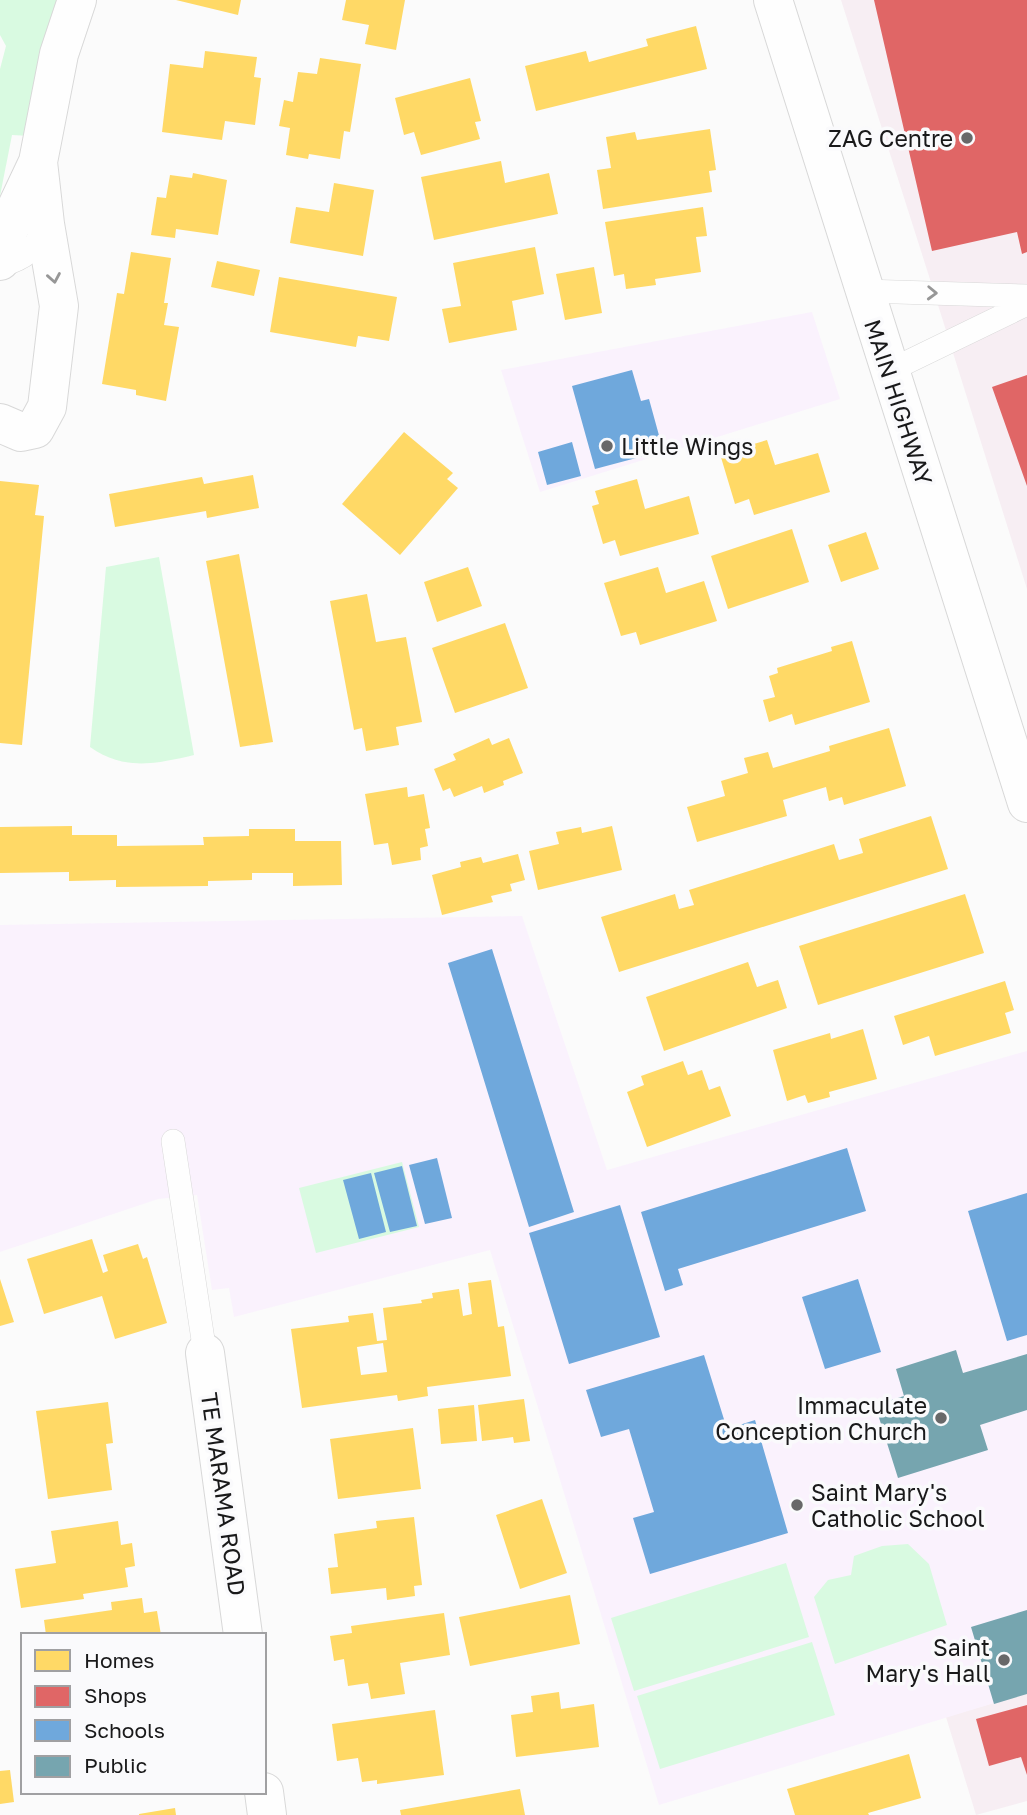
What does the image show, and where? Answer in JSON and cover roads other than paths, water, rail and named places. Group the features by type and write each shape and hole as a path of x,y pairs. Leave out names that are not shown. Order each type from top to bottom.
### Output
{"street":[{"path":"0,263 13,215 38,162 59,54 77,0"},
{"name":"MAIN HIGHWAY","path":"773,0 1027,803"},
{"path":"0,423 21,432 35,429 47,407 59,306 38,162"},
{"name":"TE MARAMA ROAD","path":"205,1353 243,1633"},
{"path":"264,1794 267,1815"}],"lane":[{"path":"0,263 19,260 31,252 45,224"},
{"path":"864,291 1027,296"},
{"path":"889,371 1027,304"},
{"path":"173,1141 205,1353"}],"place":[{"name":"ZAG Centre","path":"967,138"},
{"name":"Little Wings","path":"607,446"},
{"name":"Immaculate Conception Church","path":"941,1418"},
{"name":"Saint Mary's Catholic School","path":"797,1505"},
{"name":"Saint Mary's Hall","path":"1004,1660"}]}
